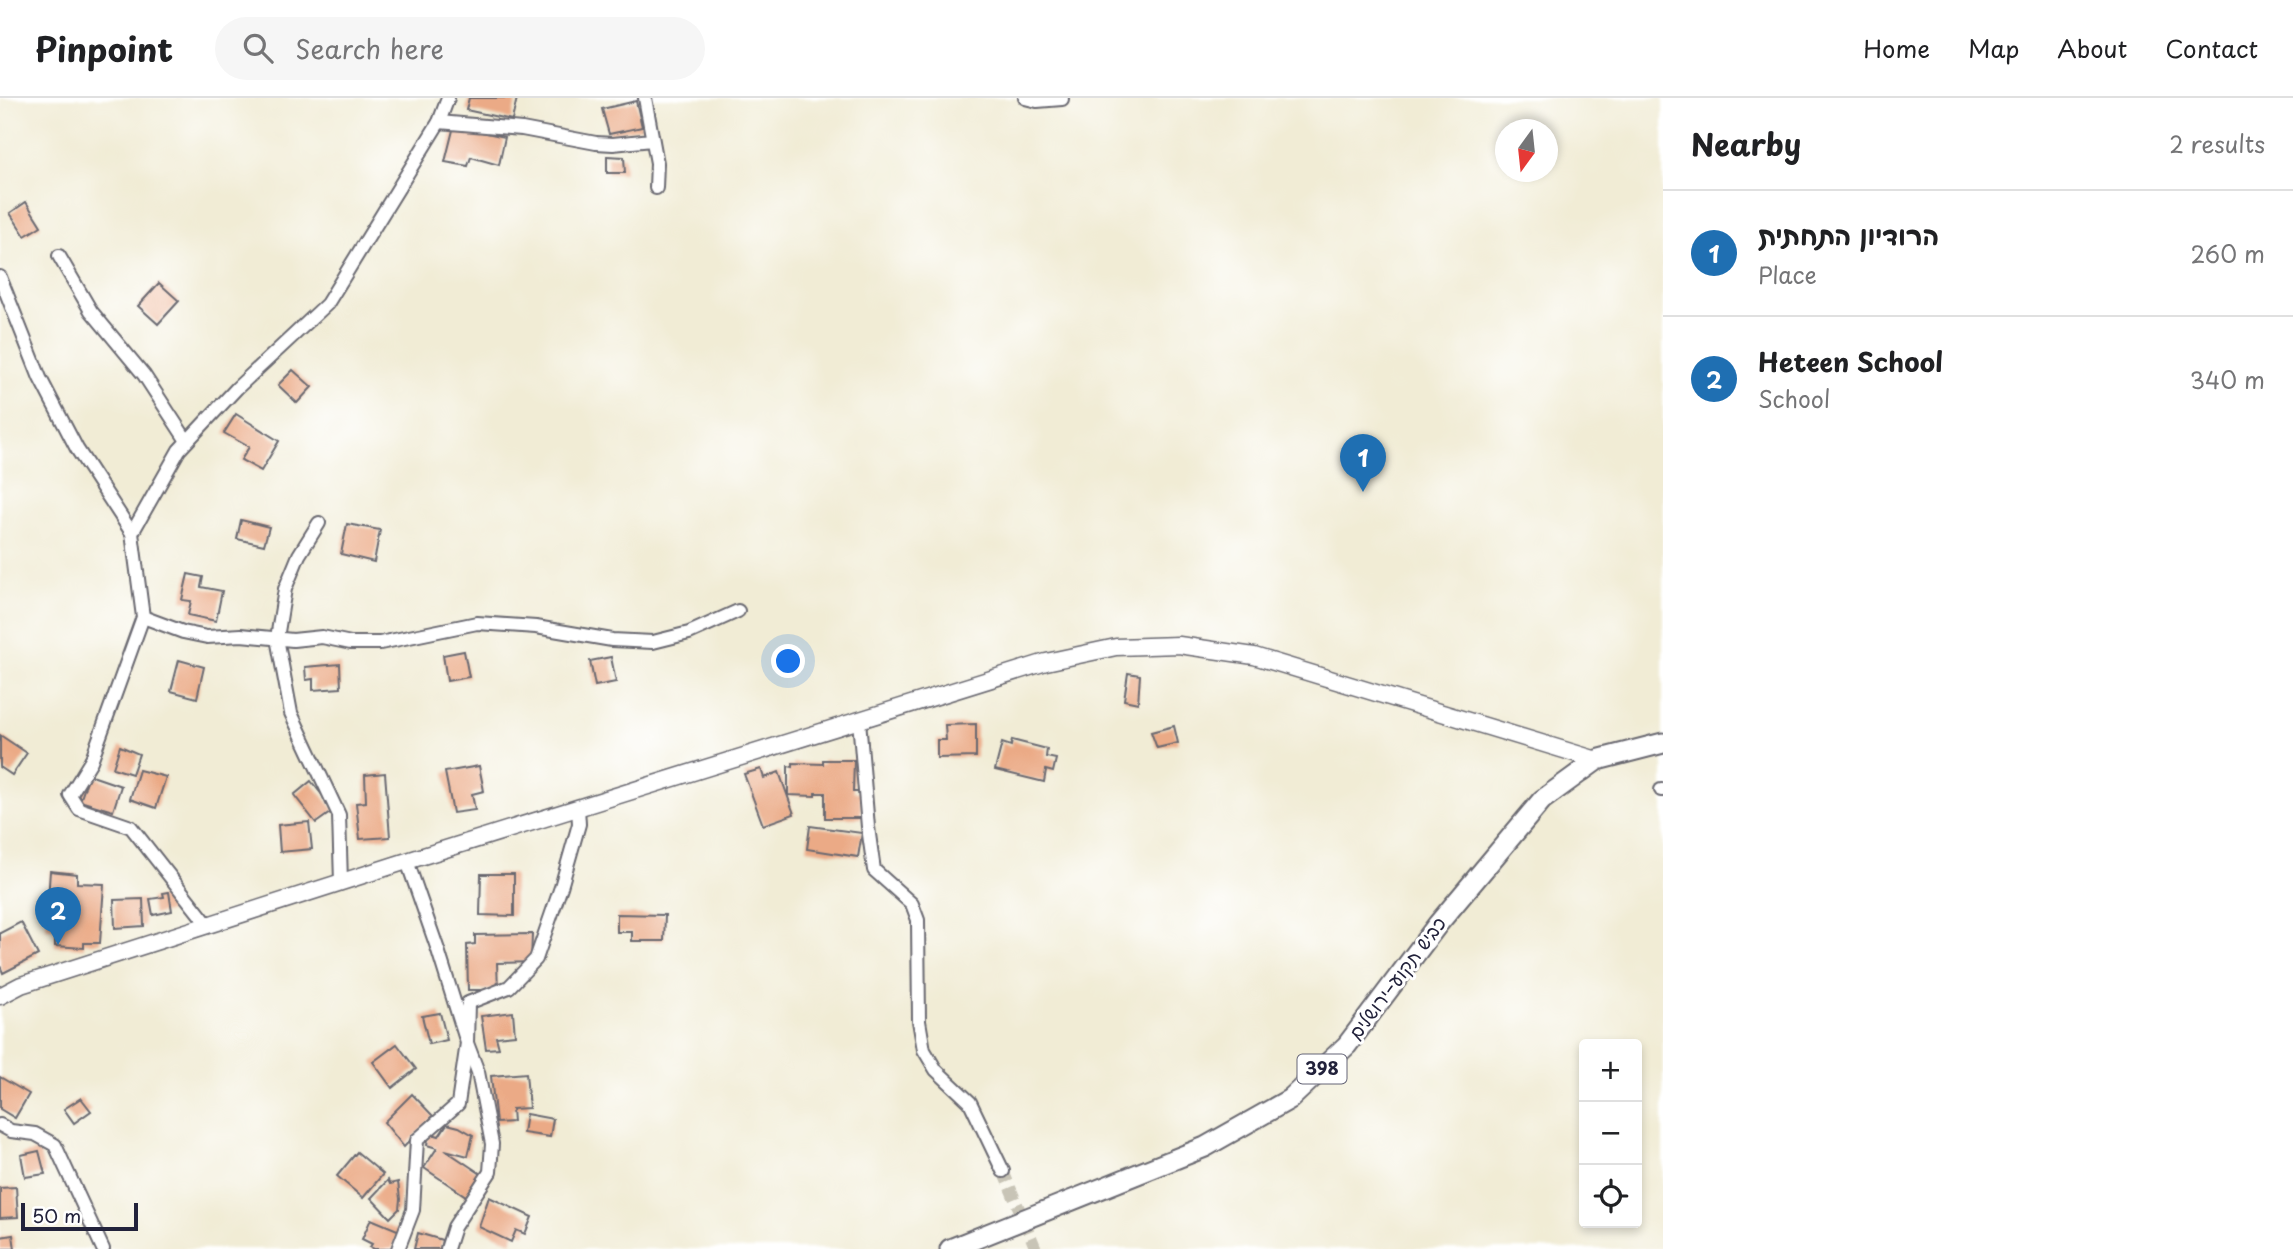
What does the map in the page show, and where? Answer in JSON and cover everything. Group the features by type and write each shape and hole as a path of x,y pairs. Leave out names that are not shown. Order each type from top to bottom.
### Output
{"main road":[{"name":"כביש תקוע–ירושלים","path":"950,1249 1205,1147 1290,1099 1347,1045 1438,924 1542,800 1597,760 1663,743"}],"street":[{"path":"132,533 179,450 237,388 327,304 439,122 448,98"},
{"path":"645,98 657,163 656,188"},
{"path":"1025,98 1037,101 1062,99"},
{"path":"439,122 522,129 596,143 652,140"},
{"path":"59,256 91,311 144,375 187,441"},
{"path":"0,277 52,401 77,449 132,533 143,617 92,761 70,795 79,809 131,827 208,925"},
{"path":"319,523 299,555 285,589 277,638 291,713 339,815 341,883"},
{"path":"143,617 183,632 207,637 241,635 293,640 322,637 351,643 380,643 477,623 536,627 612,640 653,642 689,633 738,611"},
{"path":"0,996 21,985 407,861 1045,662 1116,647 1179,645 1254,656 1597,760"},
{"path":"859,720 874,870 912,904 918,920 919,1021 925,1050 936,1070 970,1102 1003,1171"},
{"path":"398,1249 413,1210 417,1140 458,1104 467,1043 468,1003 509,987 537,958 579,824 578,808"},
{"path":"407,861 478,1072 492,1144 490,1172 454,1227 447,1249"},
{"path":"0,1125 11,1131 35,1135 55,1145 103,1249"}],"building":[{"path":"469,98 517,98 512,120 466,110"},
{"path":"636,101 642,127 609,134 602,109"},
{"path":"454,126 505,137 499,165 471,157 468,166 445,162"},
{"path":"607,156 624,157 625,173 607,173"},
{"path":"26,202 41,226 25,236 10,213"},
{"path":"159,283 179,301 158,324 138,306"},
{"path":"293,370 312,387 297,403 278,385"},
{"path":"236,414 279,441 261,471 241,460 249,447 224,433"},
{"path":"241,520 269,527 264,545 237,539"},
{"path":"347,524 380,530 374,562 341,554"},
{"path":"188,574 203,577 201,587 222,591 216,621 188,615 191,601 182,600"},
{"path":"464,651 469,677 447,681 443,655"},
{"path":"611,657 616,682 595,686 590,661"},
{"path":"179,660 204,667 197,698 171,691"},
{"path":"340,664 341,688 313,690 313,679 306,680 305,667"},
{"path":"1128,673 1140,675 1138,703 1124,700"},
{"path":"976,724 976,757 937,758 937,740 946,740 945,725"},
{"path":"1174,726 1178,743 1157,748 1151,732"},
{"path":"0,735 27,753 12,775 0,767"},
{"path":"1012,740 1047,749 1046,757 1056,759 1053,772 1046,770 1044,782 995,770 1002,743 1011,746"},
{"path":"120,746 139,754 132,774 113,768"},
{"path":"823,760 854,760 853,792 861,792 861,818 825,818 825,793 815,793 815,796 788,795 788,766 793,767 793,763 823,764"},
{"path":"479,766 484,791 472,794 475,810 453,813 445,772"},
{"path":"761,769 764,778 779,772 794,814 763,825 744,774"},
{"path":"139,770 166,777 156,808 130,799"},
{"path":"385,773 390,837 360,839 356,803 366,802 365,775"},
{"path":"89,775 121,786 113,811 80,801"},
{"path":"311,781 334,810 316,823 294,795"},
{"path":"309,822 312,849 280,852 278,825"},
{"path":"810,826 862,833 858,857 807,849"},
{"path":"50,871 77,874 77,883 104,884 100,943 84,943 84,948 55,946 55,928 46,928"},
{"path":"481,874 514,874 514,916 480,915"},
{"path":"169,892 172,911 153,915 150,899 164,897 163,893"},
{"path":"143,899 144,926 115,928 114,900"},
{"path":"617,914 665,915 664,941 632,941 632,932 617,932"},
{"path":"21,922 38,955 3,973 0,966 0,933"},
{"path":"532,934 531,962 497,963 498,990 468,990 467,945 475,944 475,935"},
{"path":"513,1012 515,1035 496,1037 499,1048 486,1049 481,1016"},
{"path":"440,1013 447,1040 429,1044 422,1016"},
{"path":"397,1044 416,1069 392,1088 373,1062"},
{"path":"526,1073 529,1108 512,1109 513,1122 496,1123 491,1076"},
{"path":"0,1077 29,1094 15,1118 0,1109"},
{"path":"412,1094 433,1116 404,1147 384,1122"},
{"path":"81,1098 91,1111 74,1123 64,1109"},
{"path":"526,1114 553,1119 550,1137 523,1133"},
{"path":"447,1124 473,1135 468,1156 445,1150 481,1174 466,1196 424,1168 437,1148 427,1145 429,1133 439,1136"},
{"path":"39,1151 45,1174 25,1177 21,1155"},
{"path":"357,1152 383,1174 363,1198 337,1176"},
{"path":"388,1180 390,1184 398,1182 400,1199 399,1209 390,1218 371,1198"},
{"path":"16,1187 18,1217 0,1218 0,1188"},
{"path":"489,1197 532,1217 525,1234 516,1230 511,1242 479,1227"},
{"path":"371,1219 400,1231 392,1249 374,1249 370,1247 372,1244 362,1239"},
{"path":"418,1233 442,1240 440,1249 414,1249"},
{"path":"13,1235 15,1249 0,1249 0,1237"}],"tunnel":[{"path":"1003,1171 1036,1249"}],"place":[{"name":"הרודיון התחתית","path":"1363,492"},
{"name":"Heteen School","path":"58,945"}]}
